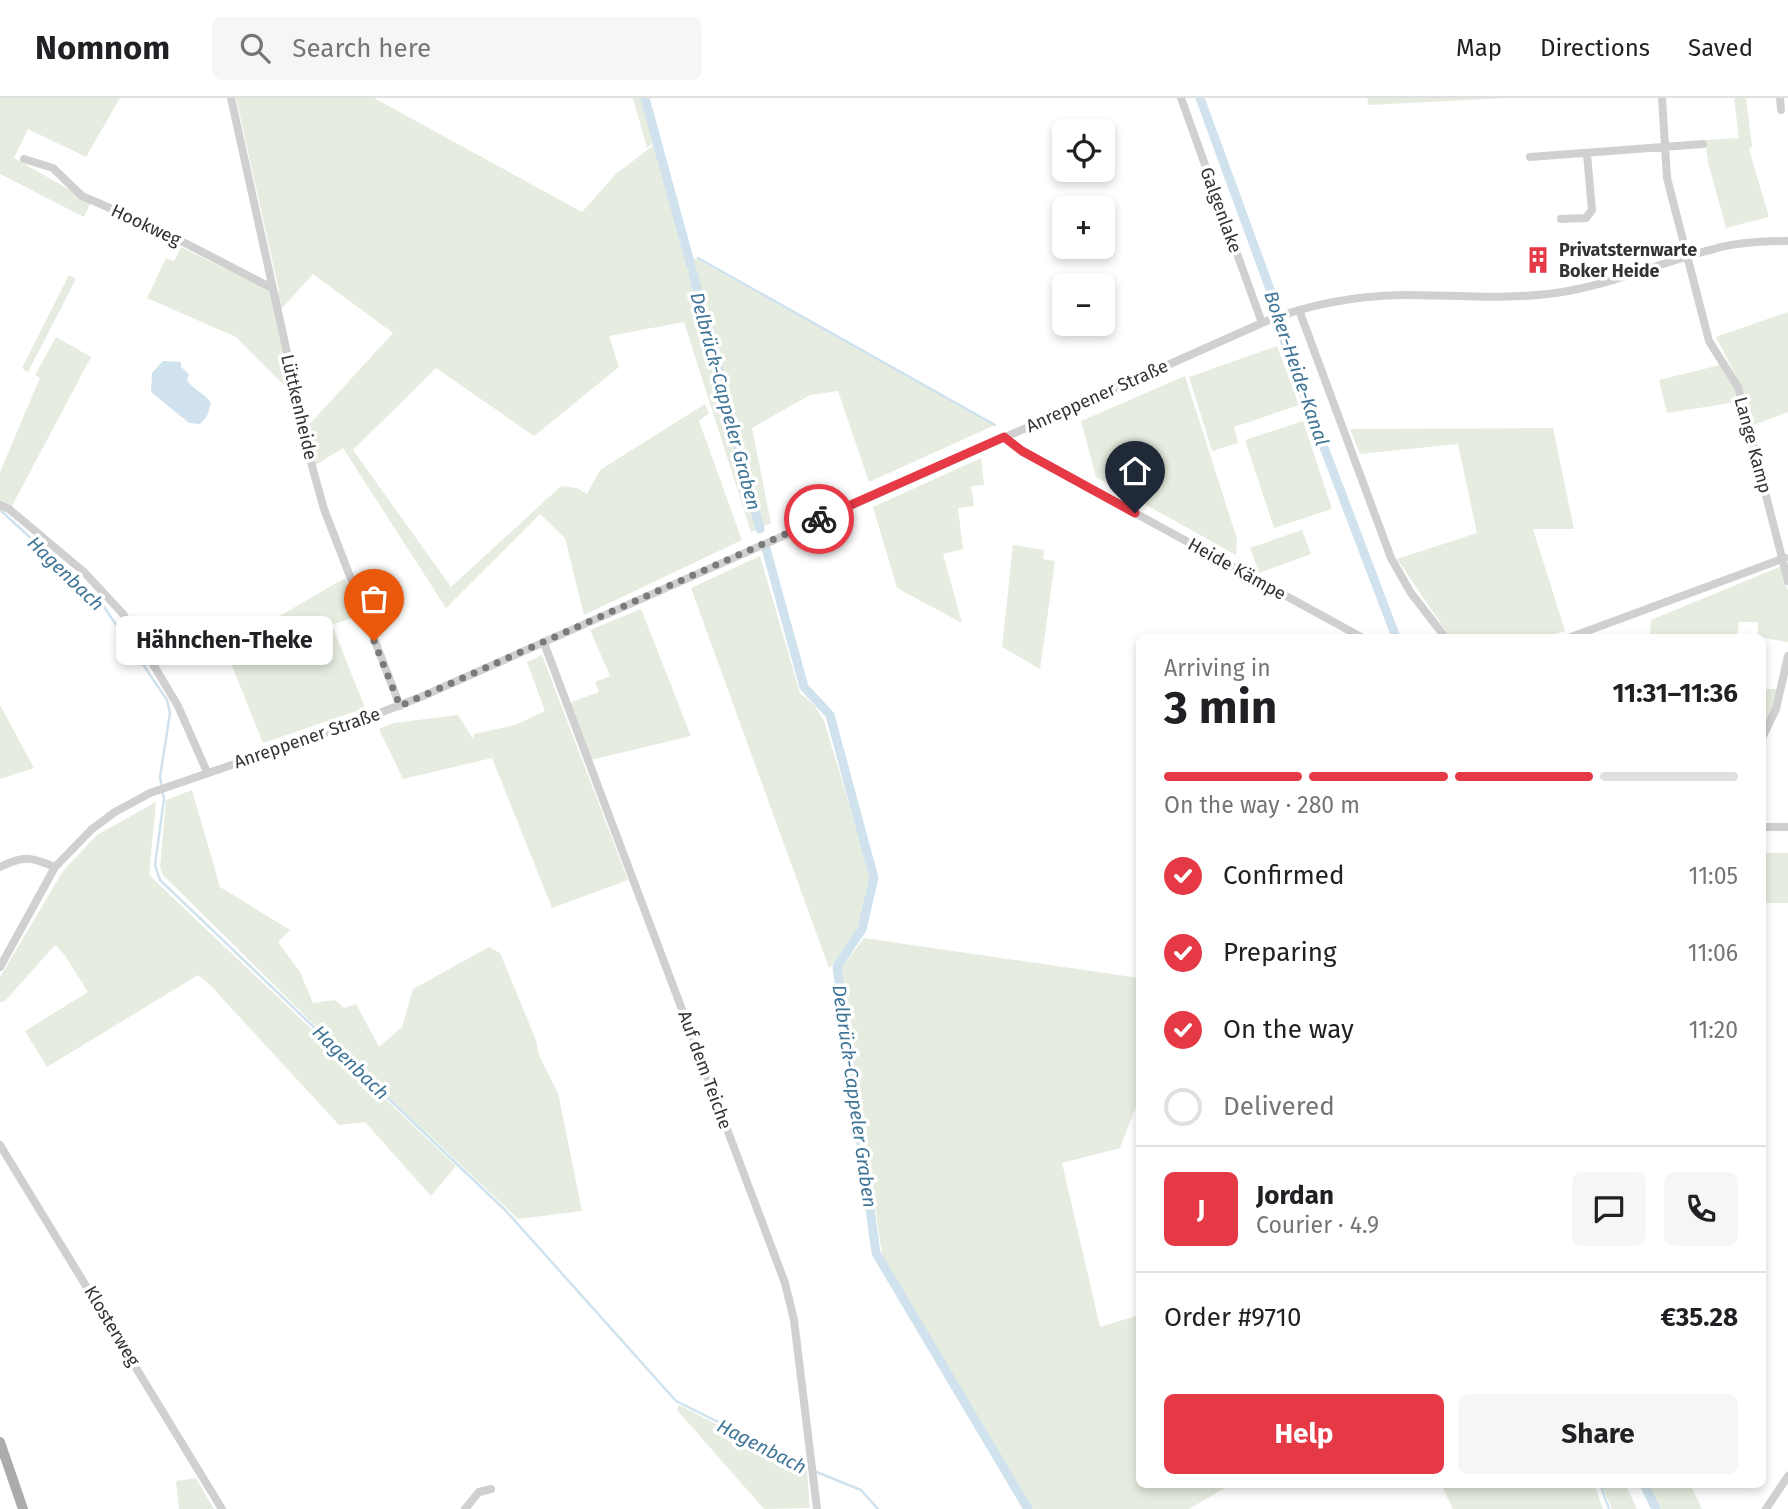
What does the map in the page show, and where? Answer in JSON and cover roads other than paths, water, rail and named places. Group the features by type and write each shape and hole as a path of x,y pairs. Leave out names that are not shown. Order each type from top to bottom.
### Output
{"main road":[{"path":"0,1443 23,1509"}],"street":[{"name":"Lüttkenheide","path":"231,98 324,509 400,706"},
{"name":"Galgenlake","path":"1181,98 1262,323"},
{"name":"Lange Kamp","path":"1662,98 1667,178 1687,257 1709,341 1738,387 1786,558 1788,581"},
{"path":"1780,98 1781,110"},
{"path":"1530,158 1703,144"},
{"path":"1562,219 1586,218 1592,210 1587,154"},
{"name":"Hookweg","path":"24,159 53,168 82,196 154,227 272,288"},
{"name":"Anreppener Straße","path":"0,967 55,867 92,829 115,812 150,793 400,706 1262,323 1299,310 1348,299 1554,293 1624,277 1738,244 1788,240"},
{"path":"1299,310 1391,558 1411,593 1443,634"},
{"name":"Heide Kämpe","path":"1004,437 1022,451 1356,634"},
{"path":"0,505 9,509 67,558 101,589 123,614 178,706 207,772"},
{"path":"1579,634 1786,558"},
{"name":"Auf dem Teiche","path":"544,643 785,1283 794,1320 817,1509"},
{"path":"1766,730 1776,709 1788,656"},
{"path":"1766,827 1788,827"},
{"path":"0,867 32,857 55,867"},
{"name":"Klosterweg","path":"0,1144 222,1509"},
{"path":"1766,1509 1788,1476"},
{"path":"465,1509 479,1492 491,1489"}],"water":[{"path":"163,361 181,362 181,367 189,374 187,380 211,403 207,416 200,424 189,423 151,392 152,373"}],"waterway":[{"name":"Delbrück-Cappeler Graben","path":"645,98 691,266"},
{"name":"Boker-Heide-Kanal","path":"1200,98 1271,292 1287,350 1395,634"},
{"path":"698,258 995,425"},
{"name":"Delbrück-Cappeler Graben","path":"693,273 760,529"},
{"name":"Hagenbach","path":"0,510 100,601 167,700 170,713 160,777 164,799 155,865 160,880 506,1211 676,1401 809,1467"},
{"name":"Delbrück-Cappeler Graben","path":"765,545 804,687 830,715 874,878 862,929 837,967 876,1253 1028,1509"},
{"name":"Hagenbach","path":"814,1471 861,1490 878,1509"},
{"path":"1601,1488 1609,1509"},
{"name":"Boker-Heide-Kanal","path":"1646,1488 1656,1509"}],"place":[{"name":"Privatsternwarte Boker Heide","path":"1538,260"},
{"name":"Hähnchen-Theke","path":"374,641"}]}
